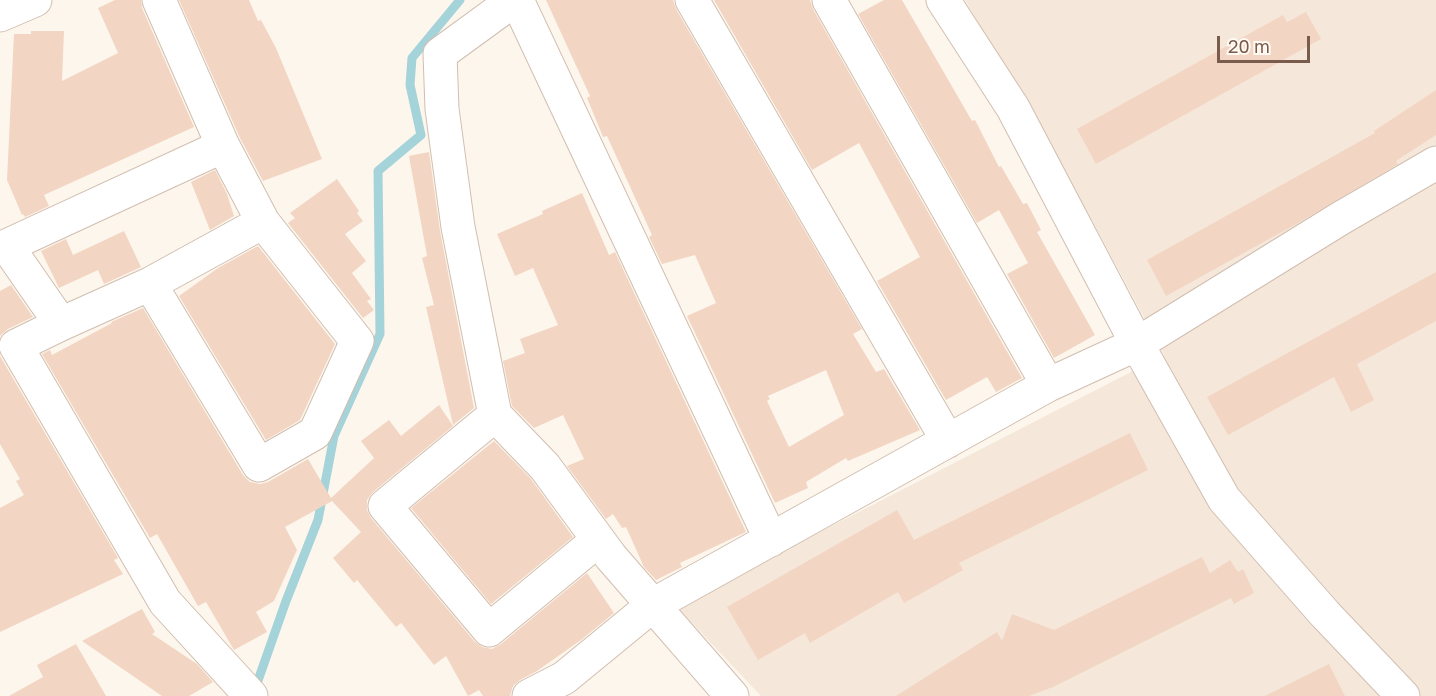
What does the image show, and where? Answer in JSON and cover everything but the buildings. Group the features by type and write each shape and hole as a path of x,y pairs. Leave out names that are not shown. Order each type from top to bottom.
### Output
{"street":[{"path":"0,15 35,0"},
{"path":"150,284 259,465 315,433 357,342 262,222 223,146 159,0"},
{"path":"732,696 598,540 545,467 495,415 458,227 442,109 440,54 515,0 771,540"},
{"path":"692,0 948,441"},
{"path":"829,0 1048,385"},
{"path":"944,0 1013,108 1137,344 1224,500 1398,694"},
{"path":"61,324 3,247 223,146"},
{"path":"530,696 569,687 653,605 1048,385 1137,344 1341,218 1436,163"},
{"path":"242,687 165,602 16,346 150,284 262,222"},
{"path":"495,415 384,506 489,630 598,540"}],"shaded area":[{"path":"965,0 1436,0 1436,696 761,696 679,609 711,588 1164,355 1093,222"}],"waterway":[{"path":"255,689 318,520 334,436 380,334 378,171 421,135 410,85 412,58 460,0"}]}
